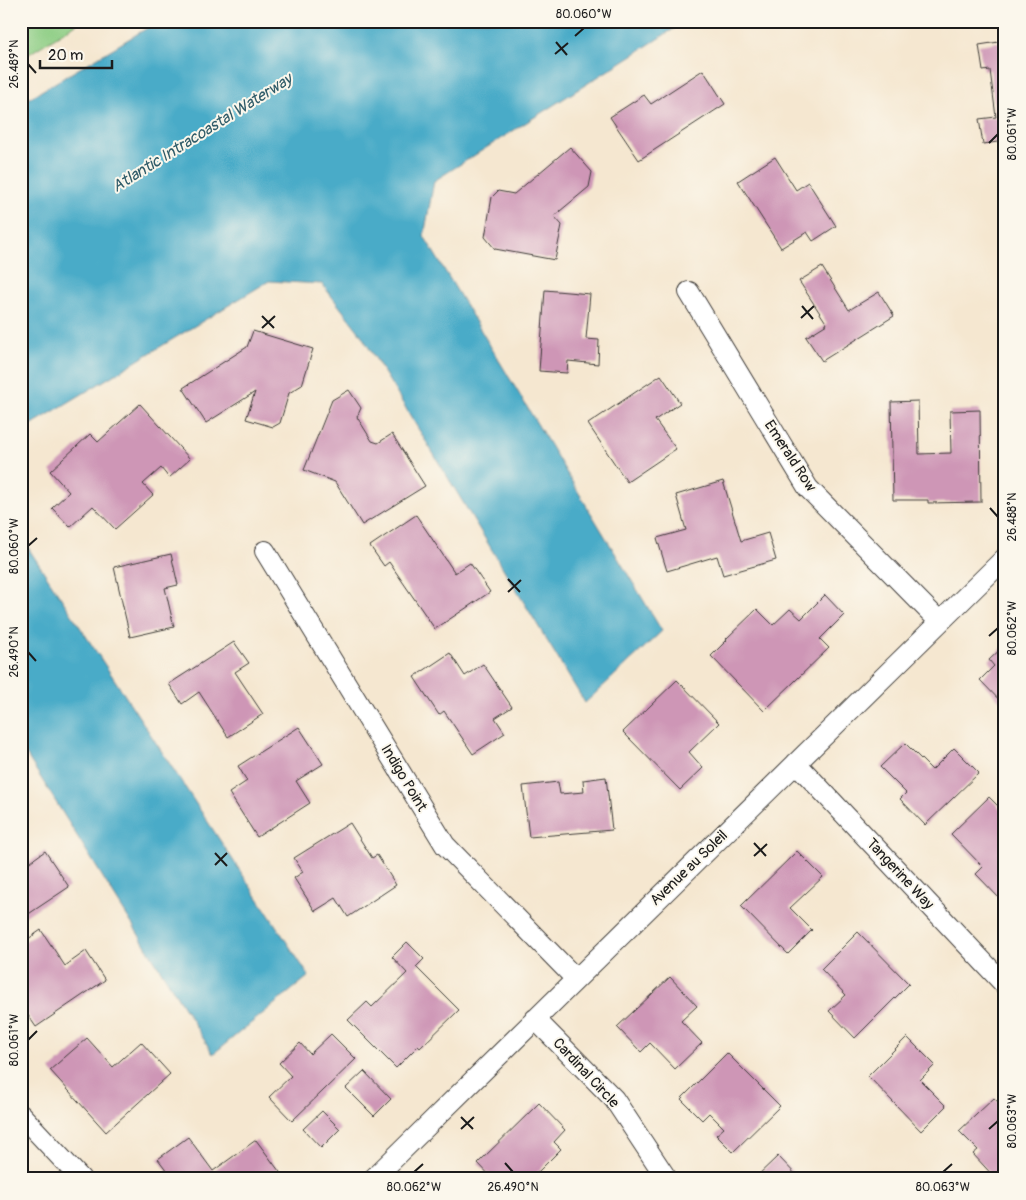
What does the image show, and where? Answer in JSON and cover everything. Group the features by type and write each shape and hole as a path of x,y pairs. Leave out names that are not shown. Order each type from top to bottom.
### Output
{"street":[{"name":"Emerald Row","path":"689,292 808,488 940,622"},
{"name":"Indigo Point","path":"265,550 445,845 576,979"},
{"name":"Avenue au Soleil","path":"373,1179 1005,558"},
{"name":"Tangerine Way","path":"796,764 1005,985"},
{"name":"Cardinal Circle","path":"535,1019 614,1099 667,1179"},
{"path":"21,1115 81,1179"}],"green space":[{"path":"21,21 81,21 21,59"}],"water":[{"name":"Atlantic Intracoastal Waterway","path":"159,21 686,21 434,181 424,236 662,631 585,703 360,333 322,284 269,281 21,431 21,103"},
{"path":"21,537 309,976 213,1054 21,746"}],"building":[{"path":"1005,41 1005,141 983,144 979,119 996,117 990,70 983,71 979,45"},
{"path":"703,70 725,104 639,160 610,117 644,95 651,104"},
{"path":"570,147 592,172 589,187 554,216 562,225 555,260 495,249 485,237 492,197 498,191 514,194"},
{"path":"775,157 796,190 808,182 836,226 813,241 807,232 781,248 738,181"},
{"path":"822,267 849,310 879,292 894,316 822,361 806,337 827,324 799,281"},
{"path":"545,290 590,294 586,339 599,340 598,364 568,361 567,373 539,371"},
{"path":"253,331 313,349 302,385 289,393 280,423 273,427 246,419 255,392 206,423 183,388 247,347"},
{"path":"661,375 680,403 655,420 676,449 627,482 588,424"},
{"path":"349,390 361,408 357,417 372,441 378,443 392,434 425,486 362,525 335,482 304,470 332,400"},
{"path":"918,401 919,454 951,453 950,411 980,410 981,502 928,503 928,500 893,500 891,402"},
{"path":"140,404 190,459 169,478 161,468 143,484 153,495 115,529 93,506 70,527 52,508 69,492 50,471 90,434 98,442"},
{"path":"723,481 741,541 768,533 776,560 723,575 717,556 667,571 657,538 686,530 676,495"},
{"path":"416,515 455,573 470,563 490,592 435,629 389,562 384,566 370,546"},
{"path":"171,554 178,585 165,588 174,627 130,637 114,567"},
{"path":"825,595 844,615 820,639 829,648 764,711 711,656 757,609 773,625 790,609 801,619"},
{"path":"234,642 249,663 235,672 263,714 228,737 199,692 182,704 169,684"},
{"path":"1005,645 1005,706 980,680 994,666 989,660"},
{"path":"450,653 465,676 483,664 512,707 495,718 505,733 473,754 444,711 439,715 414,677"},
{"path":"677,680 719,723 689,752 703,768 680,790 623,732"},
{"path":"299,727 323,764 296,781 310,803 257,837 229,793 247,781 238,766"},
{"path":"905,743 932,770 954,748 979,773 925,825 900,799 906,793 880,767"},
{"path":"606,777 612,830 529,837 523,786 558,782 560,794 584,792 583,780"},
{"path":"989,797 1005,813 1005,898 1002,901 976,874 983,867 951,834"},
{"path":"350,823 372,858 377,855 396,885 348,917 336,898 315,911 294,878 303,872 294,858"},
{"path":"45,851 69,887 21,919 21,862 24,866"},
{"path":"797,851 823,877 790,908 812,930 788,954 741,906"},
{"path":"41,930 65,966 86,951 105,980 36,1027 21,1005 21,944"},
{"path":"858,932 909,984 855,1038 829,1011 846,995 821,969"},
{"path":"407,942 424,959 416,967 459,1010 420,1048 418,1046 396,1068 348,1020 367,1002 372,1007 407,973 392,957"},
{"path":"670,977 697,1006 681,1021 702,1043 675,1069 650,1043 641,1052 617,1027"},
{"path":"331,1034 356,1059 292,1121 269,1097 291,1076 279,1063 300,1043 310,1054"},
{"path":"907,1037 935,1065 920,1080 946,1106 921,1131 868,1076"},
{"path":"87,1038 113,1067 141,1042 170,1074 106,1132 50,1070"},
{"path":"727,1053 780,1106 733,1152 716,1135 724,1128 709,1113 702,1120 681,1099"},
{"path":"364,1071 391,1099 374,1116 346,1088"},
{"path":"994,1098 1005,1109 1005,1179 996,1179 973,1154 978,1150 959,1131"},
{"path":"539,1103 565,1130 554,1142 561,1149 531,1179 493,1179 478,1163"},
{"path":"322,1111 340,1129 321,1148 303,1129"},
{"path":"188,1137 213,1171 256,1140 285,1179 173,1179 158,1159"},
{"path":"778,1156 800,1179 754,1179"},
{"path":"840,1172 846,1179 833,1179"}]}
